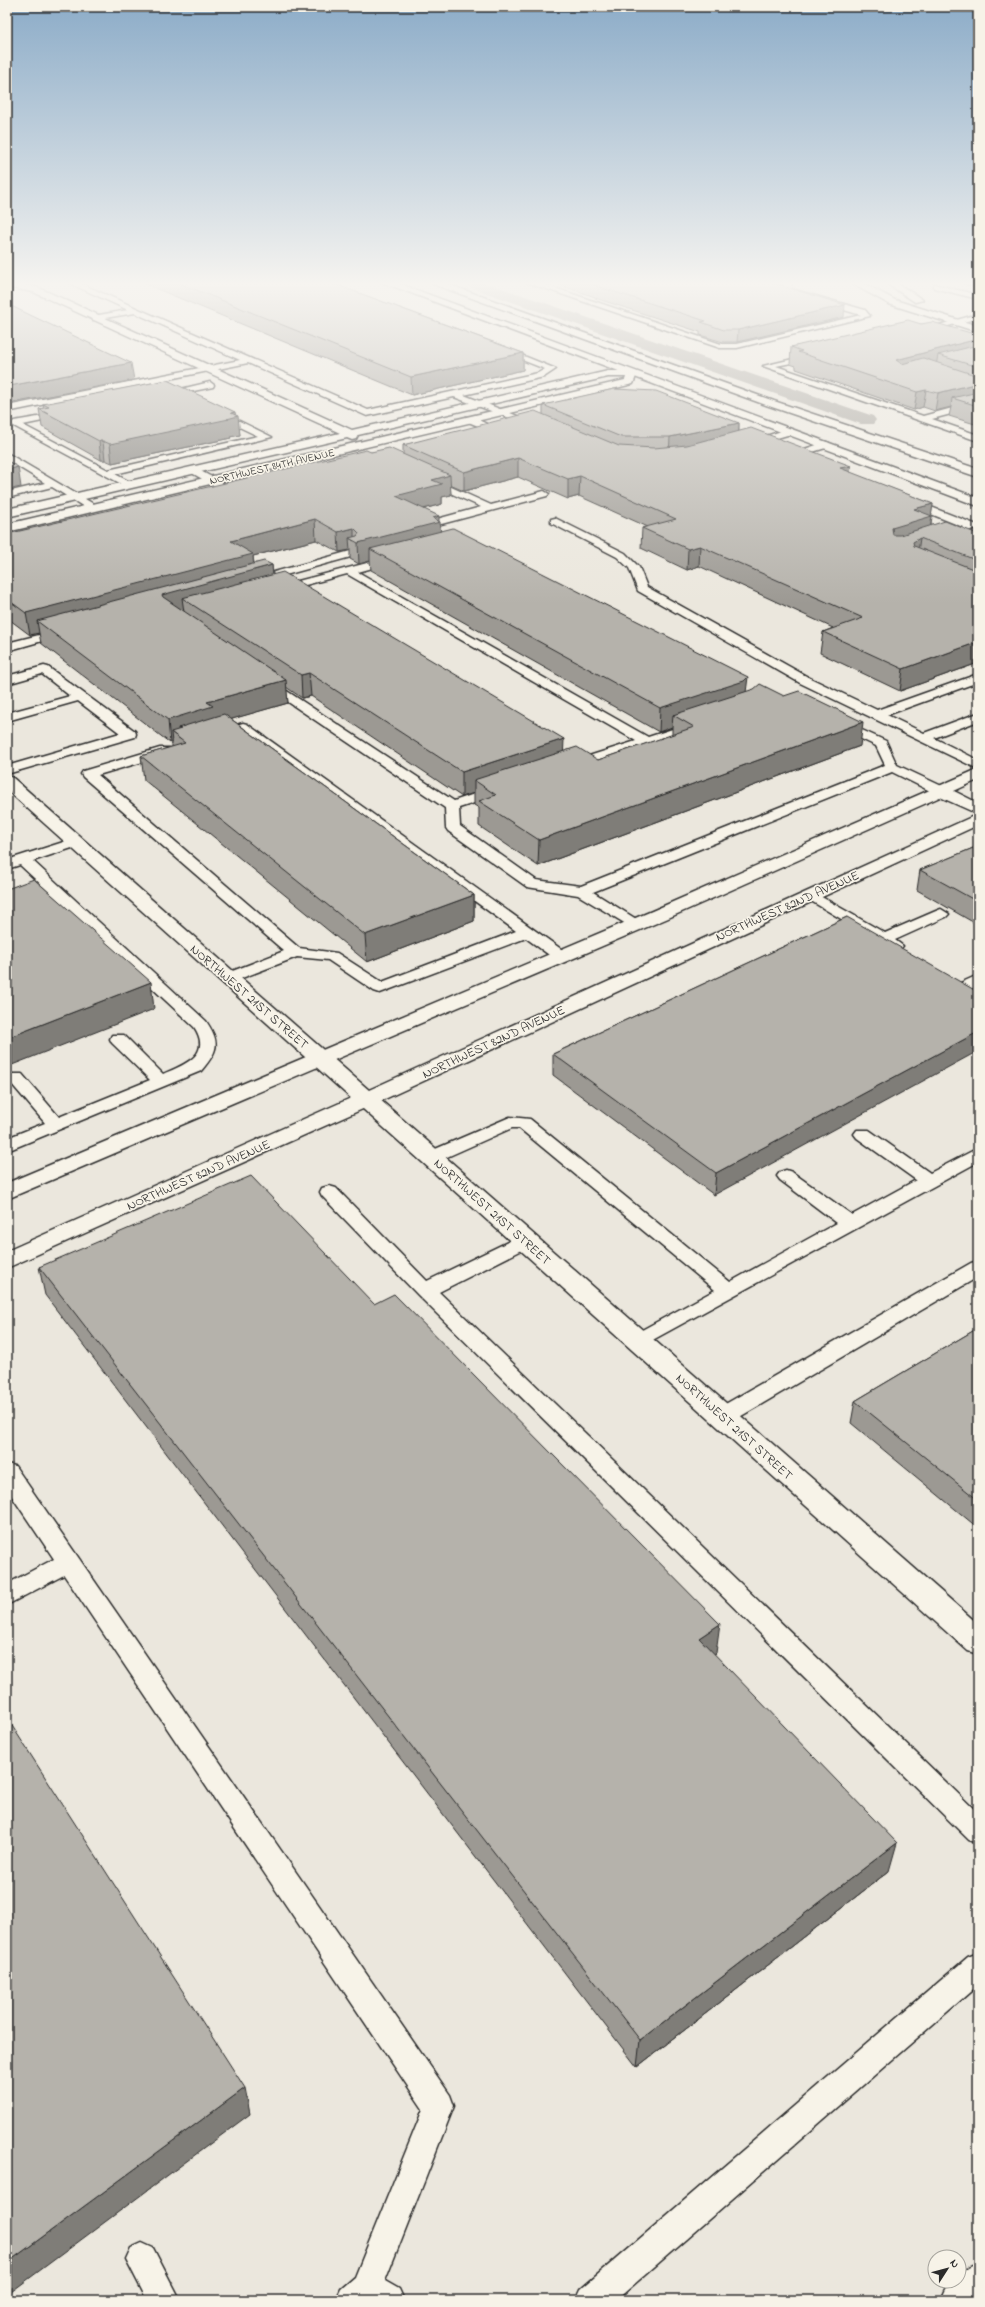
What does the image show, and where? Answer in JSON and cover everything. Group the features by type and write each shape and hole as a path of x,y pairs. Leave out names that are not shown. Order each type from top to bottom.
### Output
{"street":[{"path":"253,389 352,434 354,446 312,433"},
{"name":"NORTHWEST 84TH AVENUE","path":"7,513 544,389"},
{"name":"NORTHWEST 84TH AVENUE","path":"7,528 601,389"},
{"path":"671,389 978,502"},
{"path":"729,389 978,473"},
{"path":"826,446 858,442 904,448"},
{"path":"7,1192 562,957 978,774"},
{"name":"NORTHWEST 21ST STREET","path":"7,781 228,978 527,1240 638,1341 978,1642"},
{"path":"941,790 978,809"},
{"name":"NORTHWEST 82ND AVENUE","path":"7,1260 366,1099 811,894 978,819"}],"lane":[{"path":"7,409 107,389"},
{"path":"153,396 201,389"},
{"path":"311,389 366,413 479,389"},
{"path":"833,389 978,438"},
{"path":"175,392 189,399"},
{"path":"455,394 548,430"},
{"path":"922,419 978,404"},
{"path":"107,473 267,437 210,409"},
{"path":"76,412 14,424 129,485"},
{"path":"528,421 542,418"},
{"path":"469,419 497,431 482,434"},
{"path":"736,446 788,432"},
{"path":"743,435 758,440"},
{"path":"354,446 371,453"},
{"path":"805,461 791,455 826,446"},
{"path":"7,456 93,508"},
{"path":"193,470 235,493 220,497"},
{"path":"417,475 490,508"},
{"path":"7,495 53,484"},
{"path":"430,524 544,494"},
{"path":"900,498 976,526"},
{"path":"555,521 621,555 634,567 642,589 804,680 978,765"},
{"path":"930,541 976,526"},
{"path":"246,583 354,553"},
{"path":"269,592 407,556"},
{"path":"349,571 648,742"},
{"path":"292,586 306,594"},
{"path":"7,647 76,628"},
{"path":"7,680 44,670 130,734 7,770"},
{"path":"256,675 452,806"},
{"path":"876,715 978,678"},
{"path":"7,717 79,696"},
{"path":"922,738 978,717"},
{"path":"828,718 881,744 892,767 941,790"},
{"path":"563,769 705,722"},
{"path":"206,738 243,727 562,957"},
{"path":"177,747 88,774 294,952"},
{"path":"571,754 585,762"},
{"path":"582,891 892,767"},
{"path":"452,806 511,787"},
{"path":"452,806 453,828 532,884 582,891 636,925"},
{"path":"7,865 76,842"},
{"path":"7,1146 195,1067 205,1056 209,1045 207,1034 200,1024 23,860"},
{"path":"811,894 911,955"},
{"path":"884,939 941,914"},
{"path":"228,978 294,952 332,956 380,988 527,932"},
{"path":"964,982 978,996"},
{"path":"118,1038 162,1082"},
{"path":"16,1078 57,1125"},
{"path":"432,1157 510,1122 524,1123 729,1291"},
{"path":"863,1134 930,1181"},
{"path":"638,1341 978,1154"},
{"path":"786,1176 851,1224"},
{"path":"330,1192 426,1290 978,1831"},
{"path":"426,1290 527,1240"},
{"path":"723,1416 978,1268"},
{"path":"7,1472 439,2106 369,2296"},
{"path":"7,1595 68,1562"},
{"path":"592,2300 978,1967"},
{"path":"142,2259 164,2300"},
{"path":"958,2300 978,2279"}],"building":[{"path":"122,389 185,389 235,412 231,413 238,416 110,444 99,441 39,409 49,407 43,404"},
{"path":"614,389 656,391 739,423 670,437 621,437 543,405"},
{"path":"907,389 955,389 938,393 926,390 917,392"},
{"path":"978,392 978,406 952,398"},
{"path":"535,411 619,446 654,448 687,445 751,428 851,466 840,468 933,504 914,509 932,516 892,528 893,535 901,535 945,521 978,534 978,561 920,538 913,542 914,546 978,571 978,642 903,669 823,632 863,618 700,546 688,549 642,528 676,519 580,476 568,479 518,458 464,472 403,445"},
{"path":"389,448 450,475 432,480 442,484 396,496 439,516 433,518 440,522 358,543 349,538 357,536 359,533 354,528 338,532 315,519 231,541 253,554 26,613 7,599 7,534 366,450 371,452"},
{"path":"7,461 18,467 7,470"},
{"path":"453,528 748,677 744,681 660,708 370,549"},
{"path":"264,561 272,565 162,595 286,680 207,702 213,706 168,720 37,621"},
{"path":"283,572 564,739 462,772 309,673 301,675 182,598"},
{"path":"760,684 784,696 799,691 863,722 539,840 479,801 496,795 474,780 577,747 598,760 694,727 673,715 754,689"},
{"path":"224,714 474,895 365,935 141,756 185,743 171,732 181,729 178,728"},
{"path":"978,846 978,902 920,870"},
{"path":"34,879 151,982 7,1038 7,889"},
{"path":"847,917 978,992 978,1032 716,1173 553,1054"},
{"path":"251,1176 374,1304 394,1294 720,1624 699,1638 897,1843 640,2040 39,1267"},
{"path":"978,1328 978,1500 855,1401"},
{"path":"7,1718 245,2088 7,2263"}],"waterway":[{"path":"777,389 867,420"}]}
